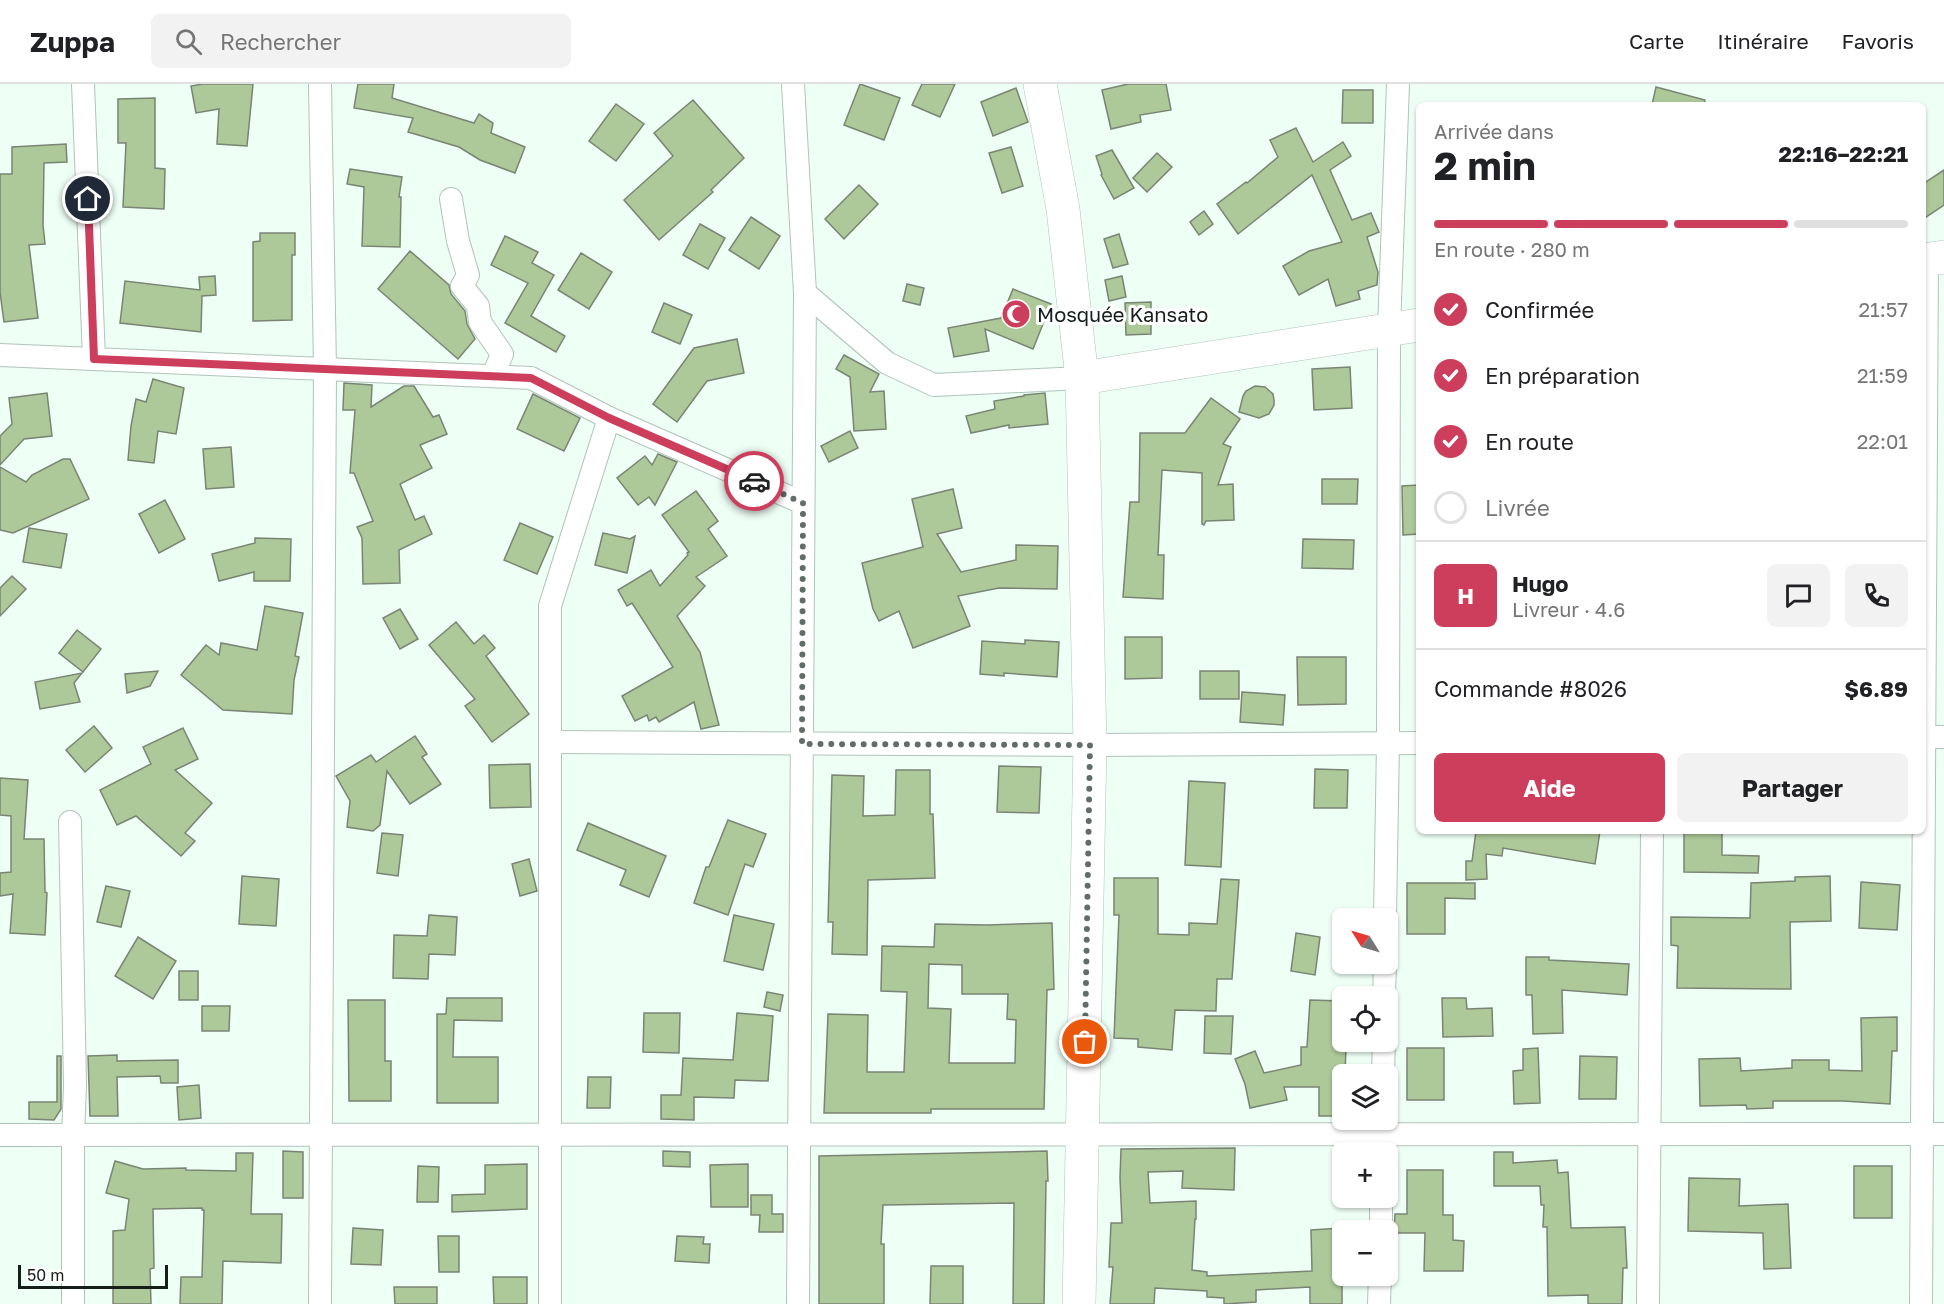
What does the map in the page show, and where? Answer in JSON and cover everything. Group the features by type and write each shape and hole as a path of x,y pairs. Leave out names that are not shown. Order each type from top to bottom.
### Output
{"main road":[{"path":"1040,84 1063,209 1082,378 1090,745 1079,1304"},
{"path":"1082,378 1404,327"}],"street":[{"path":"83,84 94,359"},
{"path":"320,84 325,369 320,1304"},
{"path":"794,84 805,293 798,1304"},
{"path":"1386,908 1388,743 1404,327 1398,84"},
{"path":"451,200 458,242 468,275 462,286 477,306 480,322 502,354 493,376"},
{"path":"1921,1304 1933,1134 1930,737 1931,259"},
{"path":"805,293 887,363 934,385 1082,378"},
{"path":"0,355 531,378 609,418 803,503"},
{"path":"550,1304 550,606 609,418"},
{"path":"551,742 1090,745 1416,743"},
{"path":"70,822 75,1086 73,1304"},
{"path":"1648,1304 1652,834"},
{"path":"0,1135 1933,1134"},
{"path":"1379,1304 1380,1286"}],"building":[{"path":"253,84 247,146 217,144 219,109 196,113 191,86"},
{"path":"358,84 394,84 392,98 474,123 479,114 493,123 491,133 525,147 515,173 480,160 459,147 408,132 413,118 354,108"},
{"path":"860,84 900,98 884,140 844,125"},
{"path":"922,84 955,84 940,117 912,105"},
{"path":"1128,84 1166,84 1171,110 1140,115 1141,122 1111,129 1102,90"},
{"path":"1656,87 1705,100 1705,102 1653,102"},
{"path":"1016,88 1028,122 993,136 981,102"},
{"path":"1343,90 1373,90 1373,123 1342,123"},
{"path":"155,98 155,168 165,169 164,209 123,207 126,143 118,143 118,99"},
{"path":"693,100 744,158 711,190 713,192 659,240 624,200 673,156 654,133"},
{"path":"616,104 644,124 616,161 589,141"},
{"path":"1296,128 1313,162 1343,142 1351,156 1330,170 1352,220 1371,213 1379,232 1367,237 1378,272 1377,285 1358,291 1360,299 1336,306 1328,279 1299,295 1283,266 1309,251 1342,242 1312,175 1238,234 1217,204 1278,157 1270,140"},
{"path":"66,144 67,162 44,163 45,244 29,245 38,318 4,322 0,292 0,174 12,174 12,147"},
{"path":"1011,147 1023,186 1002,193 989,153"},
{"path":"1112,150 1134,188 1114,199 1101,175 1096,156"},
{"path":"1157,153 1172,167 1147,192 1133,178"},
{"path":"350,169 402,177 399,197 401,197 400,247 362,246 364,187 347,184"},
{"path":"1944,170 1944,205 1926,217 1926,182"},
{"path":"859,185 878,204 844,239 825,219"},
{"path":"1204,211 1213,224 1199,235 1190,222"},
{"path":"751,217 780,236 759,269 729,250"},
{"path":"700,224 725,238 708,269 683,255"},
{"path":"260,233 295,233 295,255 292,255 292,320 253,321 253,242 260,241"},
{"path":"1119,234 1128,264 1113,268 1104,239"},
{"path":"505,236 538,252 532,263 554,275 531,316 565,336 556,352 505,323 528,283 491,265"},
{"path":"410,251 449,285 451,294 465,311 467,324 475,339 458,359 378,289"},
{"path":"581,253 612,272 589,309 558,290"},
{"path":"215,276 216,295 202,296 201,332 120,323 125,281 200,290 199,277"},
{"path":"1122,276 1126,297 1109,301 1105,280"},
{"path":"907,284 924,288 920,305 903,301"},
{"path":"1013,289 1051,304 1033,349 985,329 989,351 954,357 948,328 1001,318"},
{"path":"1151,302 1151,334 1126,335 1125,303"},
{"path":"664,303 692,315 680,344 652,332"},
{"path":"737,339 744,373 707,381 677,422 653,404 694,348"},
{"path":"844,355 879,374 870,392 884,391 886,429 854,431 850,377 836,369"},
{"path":"1350,367 1352,408 1314,410 1312,369"},
{"path":"153,379 184,388 176,434 158,431 154,463 128,460 136,399 146,402"},
{"path":"344,383 372,385 371,407 404,386 414,386 433,417 439,415 447,434 420,445 432,468 400,484 415,520 424,516 432,534 399,550 400,583 363,584 362,538 357,527 373,521 354,473 350,473 355,410 343,410"},
{"path":"1255,386 1265,387 1273,394 1274,400 1269,414 1259,418 1239,412 1246,391"},
{"path":"47,393 52,436 24,439 0,465 0,436 12,424 9,398"},
{"path":"1045,393 1048,424 1009,428 1009,425 971,433 966,416 995,409 994,401"},
{"path":"533,394 580,418 564,451 517,429"},
{"path":"1211,398 1240,419 1223,444 1231,447 1218,485 1233,484 1234,520 1206,521 1204,525 1202,524 1202,473 1162,470 1158,555 1164,555 1163,599 1123,597 1130,502 1139,502 1140,433 1185,433"},
{"path":"850,431 858,448 829,462 821,446"},
{"path":"231,447 234,487 206,489 203,449"},
{"path":"658,454 677,462 655,505 649,497 638,505 617,478 645,456 652,465"},
{"path":"63,459 70,459 89,499 13,533 0,530 0,467 26,482 32,475"},
{"path":"1322,479 1358,479 1357,504 1322,504"},
{"path":"1416,485 1416,534 1403,535 1402,486"},
{"path":"953,489 962,528 937,534 961,572 1016,560 1016,545 1058,546 1057,589 999,588 958,596 970,626 913,648 899,611 879,621 873,609 862,563 923,547 912,499"},
{"path":"696,491 718,521 708,529 727,556 696,577 705,586 677,616 700,652 719,725 701,729 694,702 659,722 656,717 649,721 647,715 635,721 622,696 673,667 632,603 627,606 618,590 651,570 660,586 688,555 689,552 662,515"},
{"path":"165,500 185,539 159,553 139,514"},
{"path":"520,523 553,537 537,574 504,560"},
{"path":"29,528 67,534 61,568 23,562"},
{"path":"603,533 630,539 635,536 627,573 595,565"},
{"path":"255,538 291,539 290,581 254,581 254,572 219,581 212,554 255,543"},
{"path":"1303,539 1354,540 1353,569 1302,568"},
{"path":"12,576 26,589 0,616 0,588"},
{"path":"265,606 303,613 295,656 299,657 294,680 292,714 223,710 181,675 206,645 219,655 221,643 257,650"},
{"path":"400,609 418,639 400,649 383,618"},
{"path":"456,622 474,644 484,635 495,648 486,656 529,714 492,742 465,706 475,699 429,645"},
{"path":"77,630 101,649 83,672 59,653"},
{"path":"1125,637 1162,637 1162,678 1125,679"},
{"path":"1025,640 1059,642 1057,677 1004,673 1004,676 980,674 982,641 1025,644"},
{"path":"1297,657 1346,657 1346,704 1298,705"},
{"path":"158,671 150,686 127,693 125,674"},
{"path":"1200,671 1239,671 1239,699 1200,699"},
{"path":"82,673 74,683 80,702 40,709 35,682"},
{"path":"1242,692 1285,695 1283,725 1240,722"},
{"path":"94,726 112,748 85,772 66,750"},
{"path":"183,728 198,759 175,770 212,803 185,833 195,841 181,856 136,816 117,825 100,790 151,764 143,747"},
{"path":"415,736 427,754 422,757 441,784 410,804 387,771 380,825 373,831 347,827 350,801 336,776 371,755 376,762"},
{"path":"530,764 531,807 490,808 489,765"},
{"path":"999,766 1041,767 1039,813 997,812"},
{"path":"1315,769 1348,770 1347,808 1314,808"},
{"path":"896,770 930,770 930,814 933,814 935,878 868,880 867,955 832,954 833,922 828,922 832,775 864,776 863,816 895,815"},
{"path":"0,778 28,780 24,839 44,839 45,892 47,893 45,935 10,933 13,894 0,896 0,873 11,872 11,816 0,815"},
{"path":"1189,781 1225,783 1221,867 1185,865"},
{"path":"728,820 766,834 753,867 745,864 728,915 694,903 706,867 709,867"},
{"path":"588,823 666,856 649,897 620,885 626,870 577,850"},
{"path":"382,833 403,835 398,876 377,873"},
{"path":"1476,834 1600,834 1595,864 1503,848 1502,856 1486,854 1487,879 1466,880 1466,861 1472,861"},
{"path":"1684,834 1722,834 1722,855 1759,856 1758,873 1684,872"},
{"path":"529,859 537,891 520,896 512,864"},
{"path":"242,876 279,879 276,926 239,924"},
{"path":"1830,876 1831,921 1790,922 1791,989 1677,988 1678,946 1671,945 1671,917 1750,918 1751,883 1795,881 1795,877"},
{"path":"1114,878 1158,878 1158,934 1189,935 1189,923 1217,924 1221,879 1239,880 1232,979 1217,979 1216,1011 1175,1010 1172,1050 1138,1047 1138,1039 1114,1038 1119,915 1114,915"},
{"path":"1861,882 1900,885 1897,930 1859,928"},
{"path":"1407,883 1475,883 1475,899 1445,898 1445,934 1407,934"},
{"path":"106,886 130,891 121,927 97,922"},
{"path":"429,915 457,917 455,955 429,954 428,979 393,978 394,935 427,936"},
{"path":"734,915 774,924 763,970 724,961"},
{"path":"1052,923 1054,989 1047,990 1044,1109 931,1109 931,1113 824,1113 828,1014 868,1015 867,1072 904,1072 907,992 881,991 882,946 934,947 935,924","holes":["929,964 962,965 962,994 1008,994 1007,1019 1016,1020 1015,1063 949,1063 951,1009 928,1008"]},
{"path":"1296,933 1320,937 1315,975 1291,971"},
{"path":"138,937 176,961 153,999 115,976"},
{"path":"1526,957 1629,964 1627,995 1562,990 1563,1033 1533,1034 1532,995 1526,995"},
{"path":"179,971 198,971 198,1000 179,1000"},
{"path":"767,992 783,995 780,1011 764,1007"},
{"path":"447,998 502,998 502,1021 454,1020 453,1057 498,1057 498,1103 437,1103 437,1014 446,1014"},
{"path":"1442,998 1466,998 1467,1009 1492,1008 1493,1036 1443,1037"},
{"path":"348,1000 385,1000 385,1061 391,1061 391,1101 349,1101"},
{"path":"1310,1000 1332,1001 1332,1052 1346,1052 1345,1064 1332,1064 1332,1116 1319,1116 1319,1087 1284,1087 1287,1100 1250,1108 1245,1084 1235,1059 1255,1051 1264,1073 1301,1065 1301,1047 1307,1047"},
{"path":"202,1006 230,1006 229,1031 202,1031"},
{"path":"644,1013 680,1013 679,1053 643,1052"},
{"path":"737,1013 773,1016 768,1081 735,1080 734,1098 694,1097 694,1120 661,1119 661,1095 681,1095 683,1058 733,1060"},
{"path":"1205,1016 1233,1016 1231,1054 1204,1053"},
{"path":"1897,1017 1897,1051 1892,1051 1890,1104 1773,1101 1773,1108 1747,1109 1746,1105 1700,1106 1699,1059 1740,1058 1741,1071 1792,1068 1792,1060 1829,1060 1829,1070 1862,1071 1861,1018"},
{"path":"1407,1048 1444,1048 1444,1100 1407,1100"},
{"path":"1538,1048 1540,1103 1514,1104 1513,1071 1523,1070 1523,1049"},
{"path":"117,1055 117,1061 178,1060 178,1083 161,1083 160,1076 117,1077 118,1116 90,1116 88,1056"},
{"path":"57,1056 61,1056 61,1109 54,1120 29,1119 29,1102 57,1102"},
{"path":"1580,1056 1617,1057 1616,1099 1579,1099"},
{"path":"588,1077 611,1077 610,1108 587,1108"},
{"path":"199,1085 201,1118 179,1120 177,1087"},
{"path":"1235,1148 1234,1190 1182,1188 1183,1171 1148,1172 1150,1203 1196,1201 1192,1270 1207,1272 1207,1276 1312,1271 1311,1230 1332,1229 1332,1286 1342,1286 1342,1304 1310,1304 1310,1287 1256,1290 1256,1302 1224,1304 1224,1298 1207,1297 1207,1291 1155,1288 1154,1304 1110,1304 1113,1267 1109,1267 1111,1223 1122,1223 1121,1149"},
{"path":"283,1151 303,1152 303,1198 283,1198"},
{"path":"663,1151 690,1152 690,1167 663,1166"},
{"path":"1047,1151 1044,1304 1013,1304 1014,1203 883,1205 881,1244 884,1244 884,1304 819,1304 819,1156"},
{"path":"1494,1152 1513,1152 1513,1163 1557,1160 1558,1173 1568,1172 1571,1228 1625,1227 1627,1268 1623,1268 1622,1304 1588,1304 1588,1295 1548,1296 1547,1227 1543,1227 1544,1205 1541,1205 1540,1186 1494,1186"},
{"path":"236,1153 253,1153 251,1214 282,1214 281,1263 223,1261 222,1304 180,1304 181,1277 202,1277 204,1210 202,1208 153,1209 154,1268 150,1269 151,1304 113,1304 113,1231 125,1230 129,1199 106,1193 115,1161 143,1169 186,1168 186,1170 236,1171"},
{"path":"527,1164 527,1209 452,1212 452,1195 485,1194 485,1165"},
{"path":"748,1164 748,1207 711,1207 710,1165"},
{"path":"418,1166 439,1167 438,1202 417,1202"},
{"path":"1854,1166 1892,1166 1892,1218 1854,1218"},
{"path":"1407,1170 1443,1170 1443,1215 1453,1215 1453,1240 1464,1241 1463,1271 1424,1271 1425,1233 1398,1233 1398,1220 1395,1220 1395,1214 1407,1214"},
{"path":"1689,1178 1740,1179 1739,1206 1788,1204 1791,1268 1764,1269 1763,1233 1688,1231"},
{"path":"751,1195 772,1195 772,1214 783,1214 783,1232 759,1232 760,1215 751,1215"},
{"path":"353,1228 383,1230 381,1265 351,1264"},
{"path":"438,1236 459,1236 459,1272 439,1272"},
{"path":"677,1236 704,1237 703,1244 710,1244 709,1263 675,1261"},
{"path":"931,1266 963,1266 963,1304 930,1304"},
{"path":"493,1277 527,1277 527,1304 494,1304"},
{"path":"394,1287 437,1287 437,1304 395,1304"}],"way so far":[{"path":"754,481 803,503 802,744 1090,745 1085,1042"}],"place":[{"name":"Mosquée Kansato","path":"1016,314"}],"route":[{"path":"88,199 94,359 531,378 609,418 754,481"}]}
